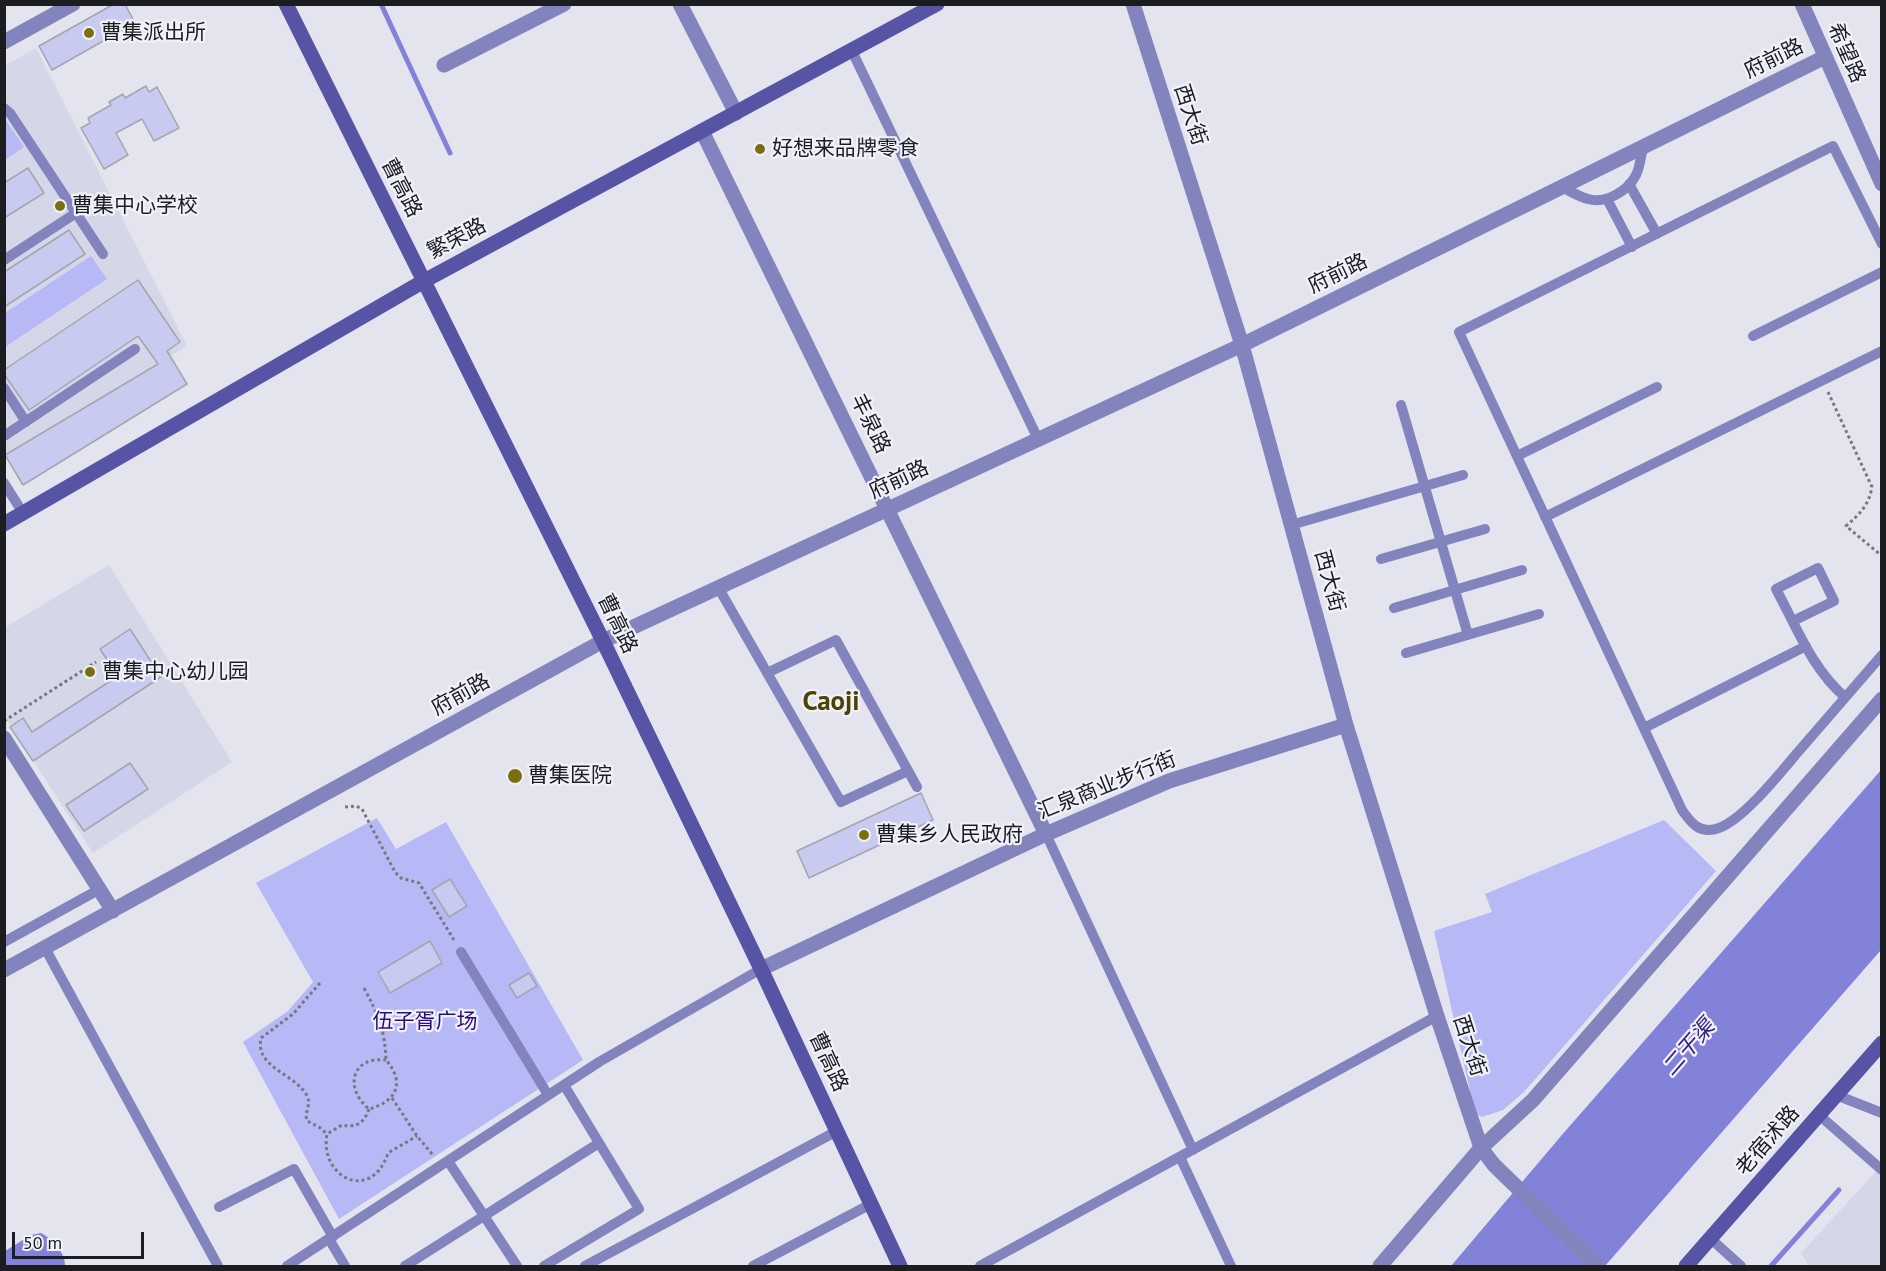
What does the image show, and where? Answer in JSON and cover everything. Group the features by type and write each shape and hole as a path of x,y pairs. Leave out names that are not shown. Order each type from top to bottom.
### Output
{"street":[{"path":"4,42 73,4"},
{"name":"曹高路","path":"286,4 603,641 761,969 900,1266"},
{"path":"444,65 564,4"},
{"path":"680,4 736,113"},
{"name":"繁荣路","path":"4,524 424,281 938,4"},
{"name":"西大街","path":"1133,4 1242,345 1346,725 1481,1148 1494,1165 1598,1266"},
{"name":"希望路","path":"1802,4 1881,184"},
{"name":"府前路","path":"4,970 603,641 1242,345 1825,57"},
{"name":"丰泉路","path":"702,131 1046,834"},
{"path":"1380,1266 1481,1148 1533,1100 1881,699"},
{"name":"汇泉商业步行街","path":"761,969 1046,834 1169,781 1346,725"},
{"path":"4,738 113,910"},
{"name":"老宿沭路","path":"1686,1266 1881,1042"}],"lane":[{"path":"852,51 1038,439"},
{"path":"4,108 10,113 103,254"},
{"path":"1881,243 1833,146 1459,333 1682,810 1696,828 1706,830 1718,828 1743,810 1770,784 1881,655"},
{"path":"1562,187 1586,199 1596,201 1620,193 1637,174 1644,147"},
{"path":"1629,184 1657,234"},
{"path":"1607,199 1632,247"},
{"path":"4,260 76,213"},
{"path":"1753,336 1881,272"},
{"path":"4,436 135,349"},
{"path":"1545,517 1881,351"},
{"path":"1516,456 1657,387"},
{"path":"4,388 26,422"},
{"path":"1401,405 1468,635"},
{"path":"1292,525 1463,475"},
{"path":"4,483 23,513"},
{"path":"1380,559 1485,529"},
{"path":"1793,621 1834,601 1818,568 1776,589 1806,646 1818,668 1845,697"},
{"path":"1394,608 1522,570"},
{"path":"718,587 841,802 908,771"},
{"path":"1406,653 1539,614"},
{"path":"767,673 836,640 917,787"},
{"path":"1644,728 1806,646"},
{"path":"1046,834 1193,1150"},
{"path":"4,942 100,889"},
{"path":"45,948 218,1266"},
{"path":"461,952 548,1095"},
{"path":"287,1266 598,1062 761,969"},
{"path":"980,1266 1437,1016"},
{"path":"544,1266 639,1209 564,1085"},
{"path":"1836,1095 1881,1113"},
{"path":"1819,1115 1881,1170"},
{"path":"585,1266 837,1131"},
{"path":"405,1266 599,1143"},
{"path":"1180,1157 1231,1266"},
{"path":"445,1162 517,1266"},
{"path":"219,1207 294,1168 345,1266"},
{"path":"753,1266 870,1204"},
{"path":"1711,1239 1742,1266"}],"path":[{"path":"1822,380 1872,487 1870,500 1860,514 1846,526 1881,556"},
{"path":"4,721 96,662"},
{"path":"345,807 356,806 362,809 395,872 400,878 419,883 461,952"},
{"path":"320,983 293,1014 261,1038 260,1044 273,1068 302,1089 309,1102 305,1118 307,1121 320,1127 327,1134"},
{"path":"364,988 383,1029 386,1060"},
{"path":"327,1134 342,1125 352,1127 362,1122 369,1109 382,1106 392,1098 396,1087 395,1077 392,1066 386,1060 373,1059 361,1064 354,1073 355,1090 360,1102 369,1109"},
{"path":"392,1098 417,1136 445,1162"},
{"path":"327,1134 326,1143 329,1156 335,1168 343,1177 354,1181 377,1175 384,1166 388,1153 417,1136"}],"shaded area":[{"name":"曹集中心学校","path":"36,48 187,346 5,454 4,66"},
{"name":"曹集中心幼儿园","path":"109,565 232,762 93,853 5,717 4,628"},
{"path":"1881,1166 1881,1266 1809,1266 1801,1253"}],"green space":[{"path":"4,118 24,147 5,160 4,160"},
{"path":"91,256 107,279 5,347 5,313"},
{"name":"伍子胥广场","path":"377,818 396,849 446,822 583,1060 339,1219 243,1042 288,1011 313,982 256,883"},
{"path":"1664,820 1716,871 1524,1092 1503,1110 1482,1117 1475,1113 1434,931 1492,912 1485,894"}],"water":[{"name":"二干渠","path":"1881,770 1881,950 1605,1266 1451,1266 1561,1136"},
{"path":"41,1233 58,1247 65,1266 5,1266 5,1251 31,1235"}],"building":[{"path":"114,4 125,4 135,23 52,70 39,46"},
{"path":"146,86 149,92 157,87 179,128 154,141 142,119 116,133 128,155 104,169 81,128 90,123 88,118 111,105 109,102 123,94 125,98"},
{"path":"28,168 44,193 4,218 4,183"},
{"path":"69,230 85,254 4,307 4,272"},
{"path":"138,280 180,342 167,351 187,384 23,485 5,455 158,364 138,336 29,410 4,374 4,370"},
{"path":"130,629 161,677 33,761 10,727 23,718 32,732 118,676 100,649"},
{"path":"130,763 148,789 84,831 66,805"},
{"path":"921,793 933,820 809,878 797,851"},
{"path":"450,879 467,906 449,917 432,890"},
{"path":"430,941 442,963 390,993 378,972"},
{"path":"529,973 537,986 517,998 509,985"}],"waterway":[{"path":"381,4 450,153"},
{"path":"1771,1266 1839,1190"}],"place":[{"name":"曹集派出所","path":"89,33"},
{"name":"好想来品牌零食","path":"760,149"},
{"name":"曹集中心学校","path":"60,206"},
{"name":"曹集中心幼儿园","path":"90,672"},
{"name":"曹集医院","path":"515,776"},
{"name":"曹集乡人民政府","path":"864,835"}],"district":[{"name":"Caoji","path":"831,702"}]}
